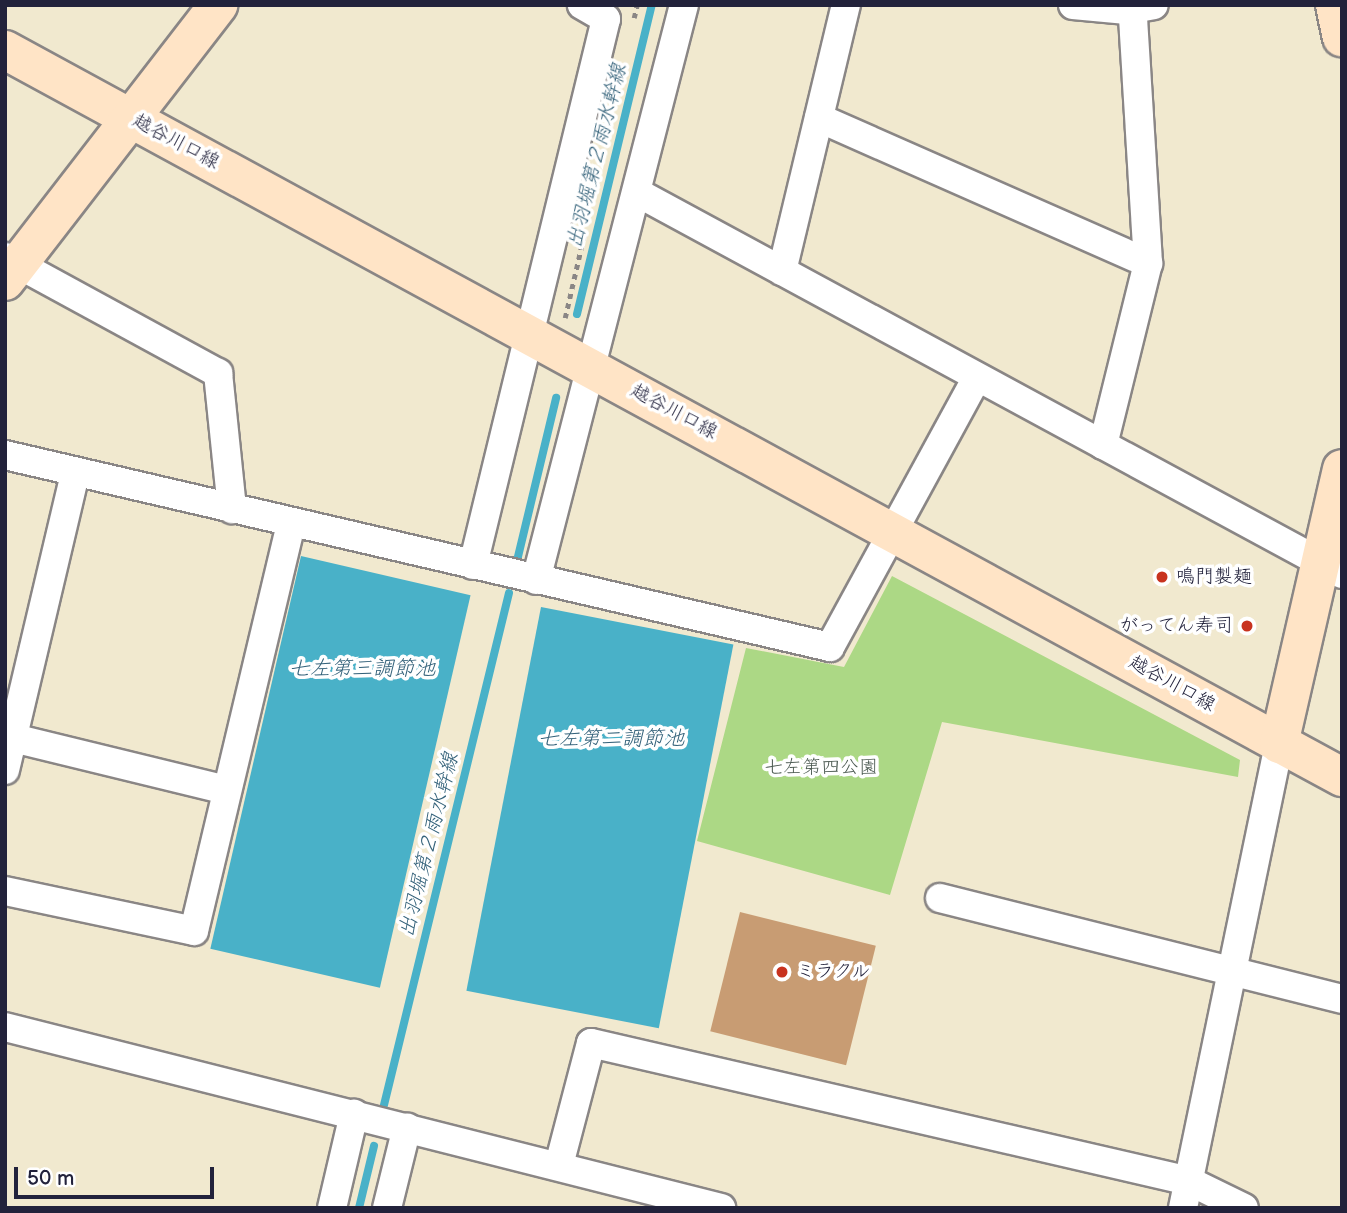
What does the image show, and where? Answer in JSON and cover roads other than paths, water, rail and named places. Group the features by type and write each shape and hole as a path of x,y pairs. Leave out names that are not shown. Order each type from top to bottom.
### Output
{"main road":[{"path":"9,267 131,118 218,5"},
{"path":"1335,5 1342,37"},
{"name":"越谷川口線","path":"5,50 893,530 1342,777"},
{"path":"1279,744 1331,568 1342,469"}],"street":[{"path":"473,565 606,19 582,5"},
{"path":"536,580 640,194 684,5"},
{"path":"782,271 846,5"},
{"path":"1073,5 1140,7 1148,263 1103,445"},
{"path":"819,118 1148,263"},
{"path":"640,194 1331,568"},
{"path":"9,267 218,373 232,509"},
{"path":"5,455 830,647 976,377"},
{"path":"5,770 75,473"},
{"path":"5,891 194,931 291,523"},
{"path":"13,738 228,790"},
{"path":"1186,1194 1279,744"},
{"path":"940,898 1342,999"},
{"path":"5,1027 721,1208"},
{"path":"559,1165 591,1044 1244,1208"},
{"path":"332,1208 354,1114"},
{"path":"387,1208 407,1127"}],"water":[{"name":"七左第三調節池","path":"301,556 471,595 380,988 210,949"},
{"name":"七左第二調節池","path":"541,607 733,644 659,1028 466,991"}],"waterway":[{"name":"出羽堀第２雨水幹線","path":"577,314 652,5"},
{"name":"出羽堀第２雨水幹線","path":"516,565 556,398"},
{"name":"出羽堀第２雨水幹線","path":"384,1105 509,593"},
{"name":"出羽堀第２雨水幹線","path":"359,1208 374,1146"}],"place":[{"name":"鳴門製麺","path":"1162,577"},
{"name":"がってん寿司","path":"1247,626"},
{"name":"ミラクル","path":"782,972"}],"park label":[{"name":"七左第四公園","path":"821,768"}]}
